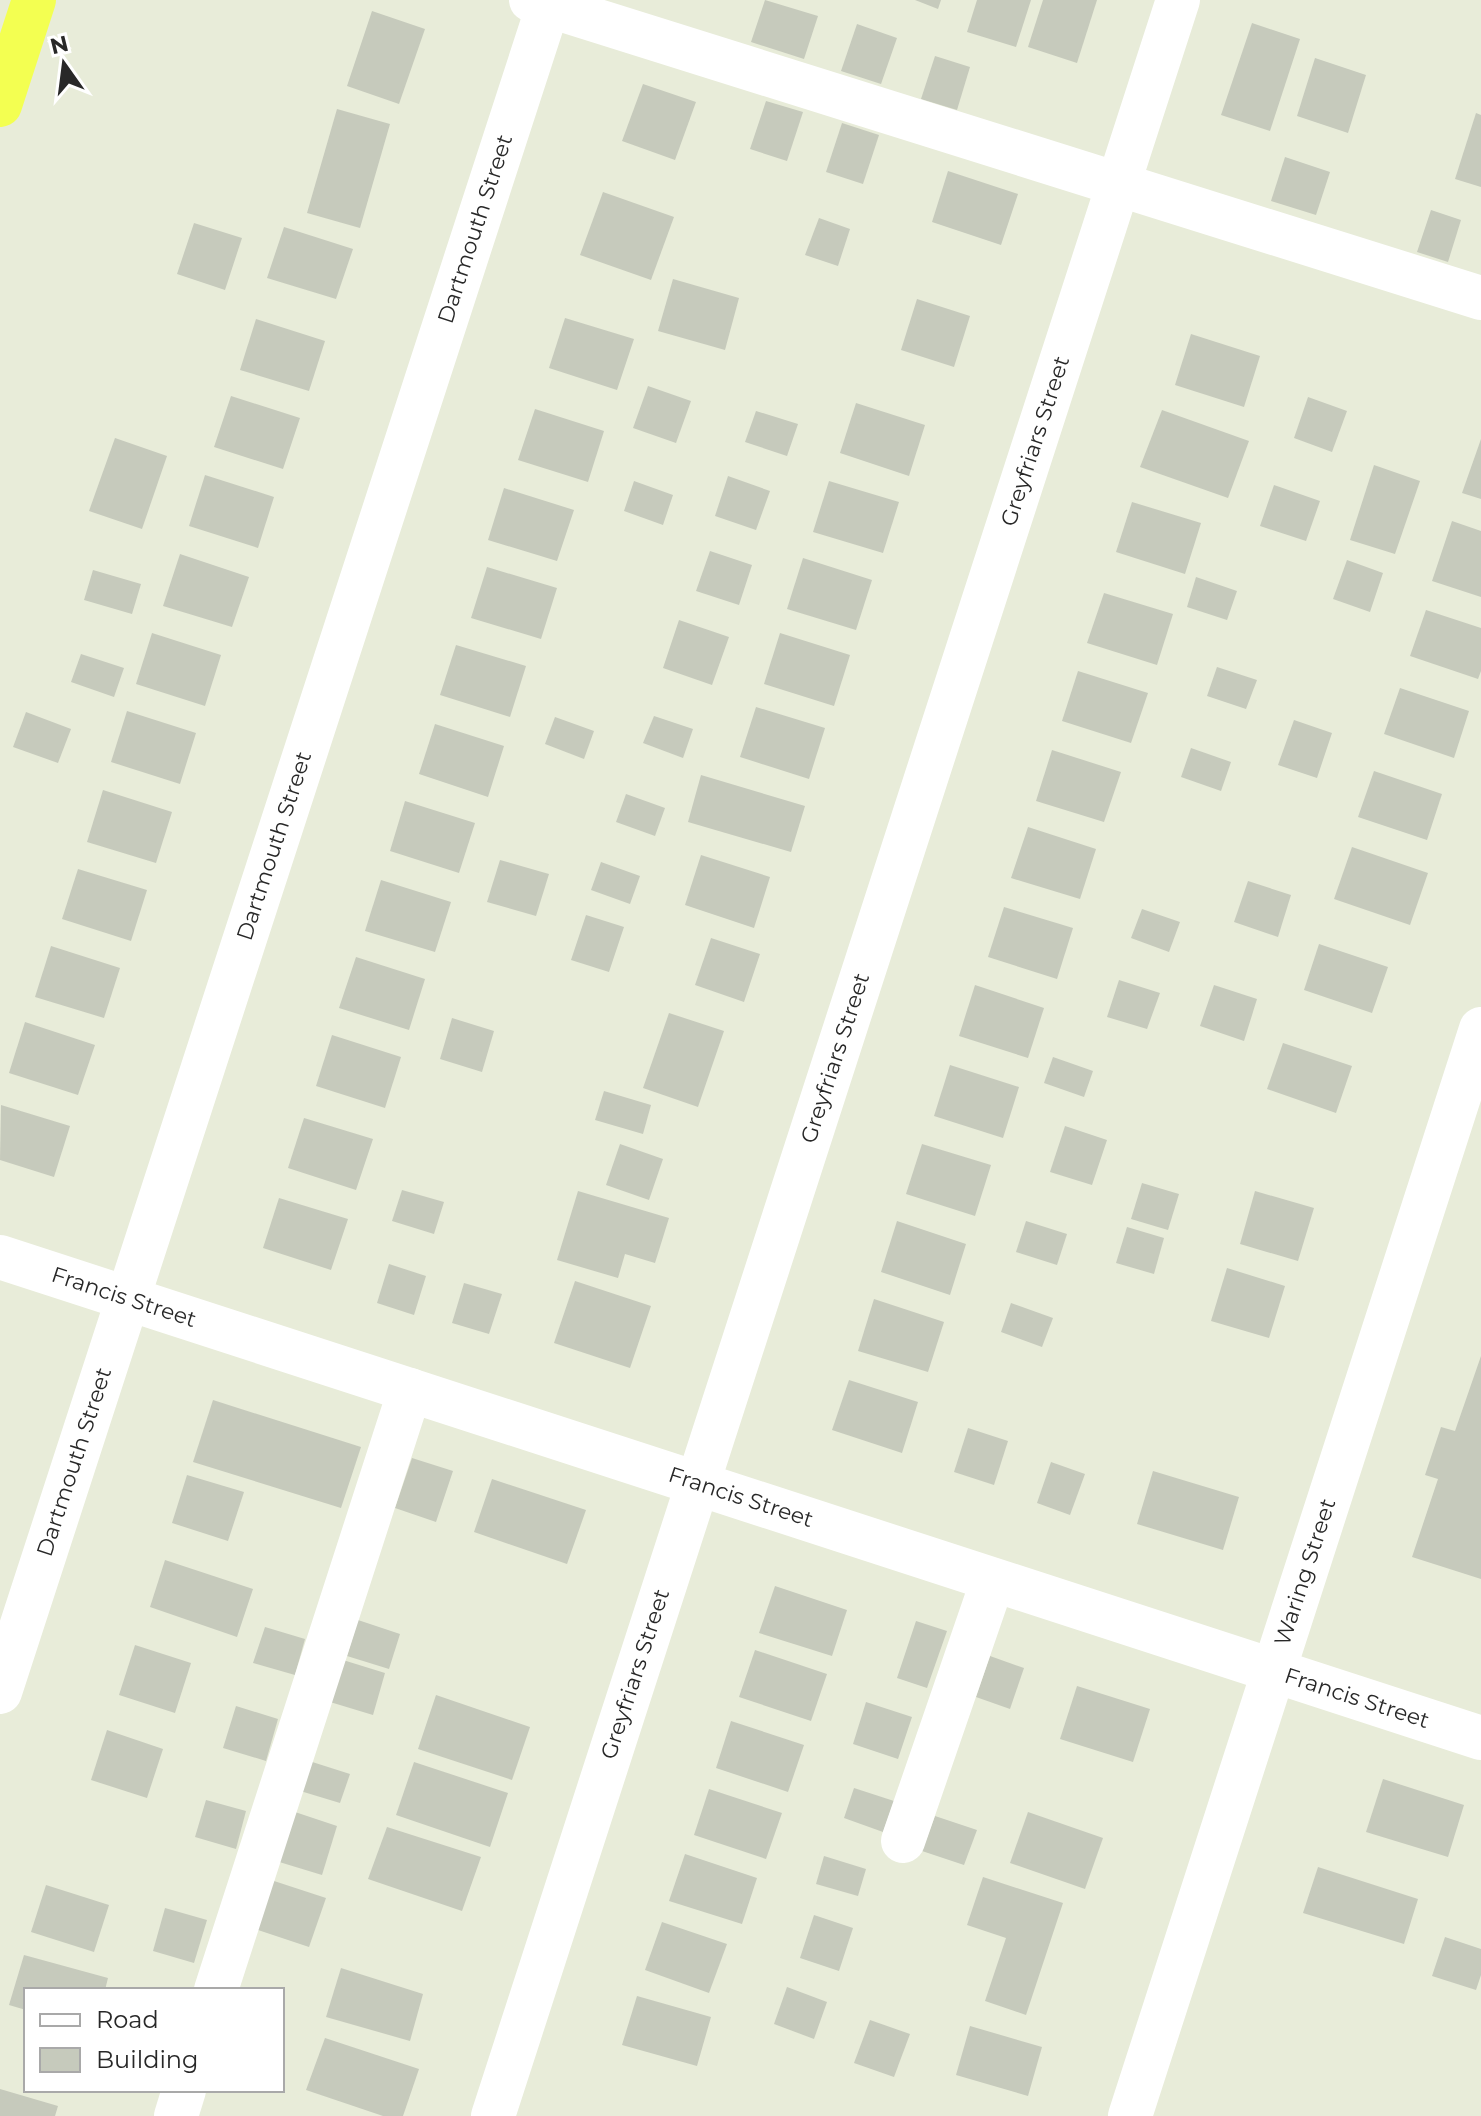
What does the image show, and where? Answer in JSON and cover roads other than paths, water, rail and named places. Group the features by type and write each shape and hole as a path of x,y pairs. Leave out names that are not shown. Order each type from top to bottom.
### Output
{"highway":[{"path":"0,105 34,0"}],"street":[{"name":"Greyfriars Street","path":"493,2116 1178,0"},
{"path":"543,2 1481,298"},
{"name":"Dartmouth Street","path":"0,1692 543,2"},
{"name":"Waring Street","path":"1130,2116 1481,1029"},
{"name":"Francis Street","path":"0,1257 1481,1738"},
{"path":"217,1988 410,1390"},
{"path":"903,1841 993,1580"},
{"path":"176,2116 183,2092"}]}
